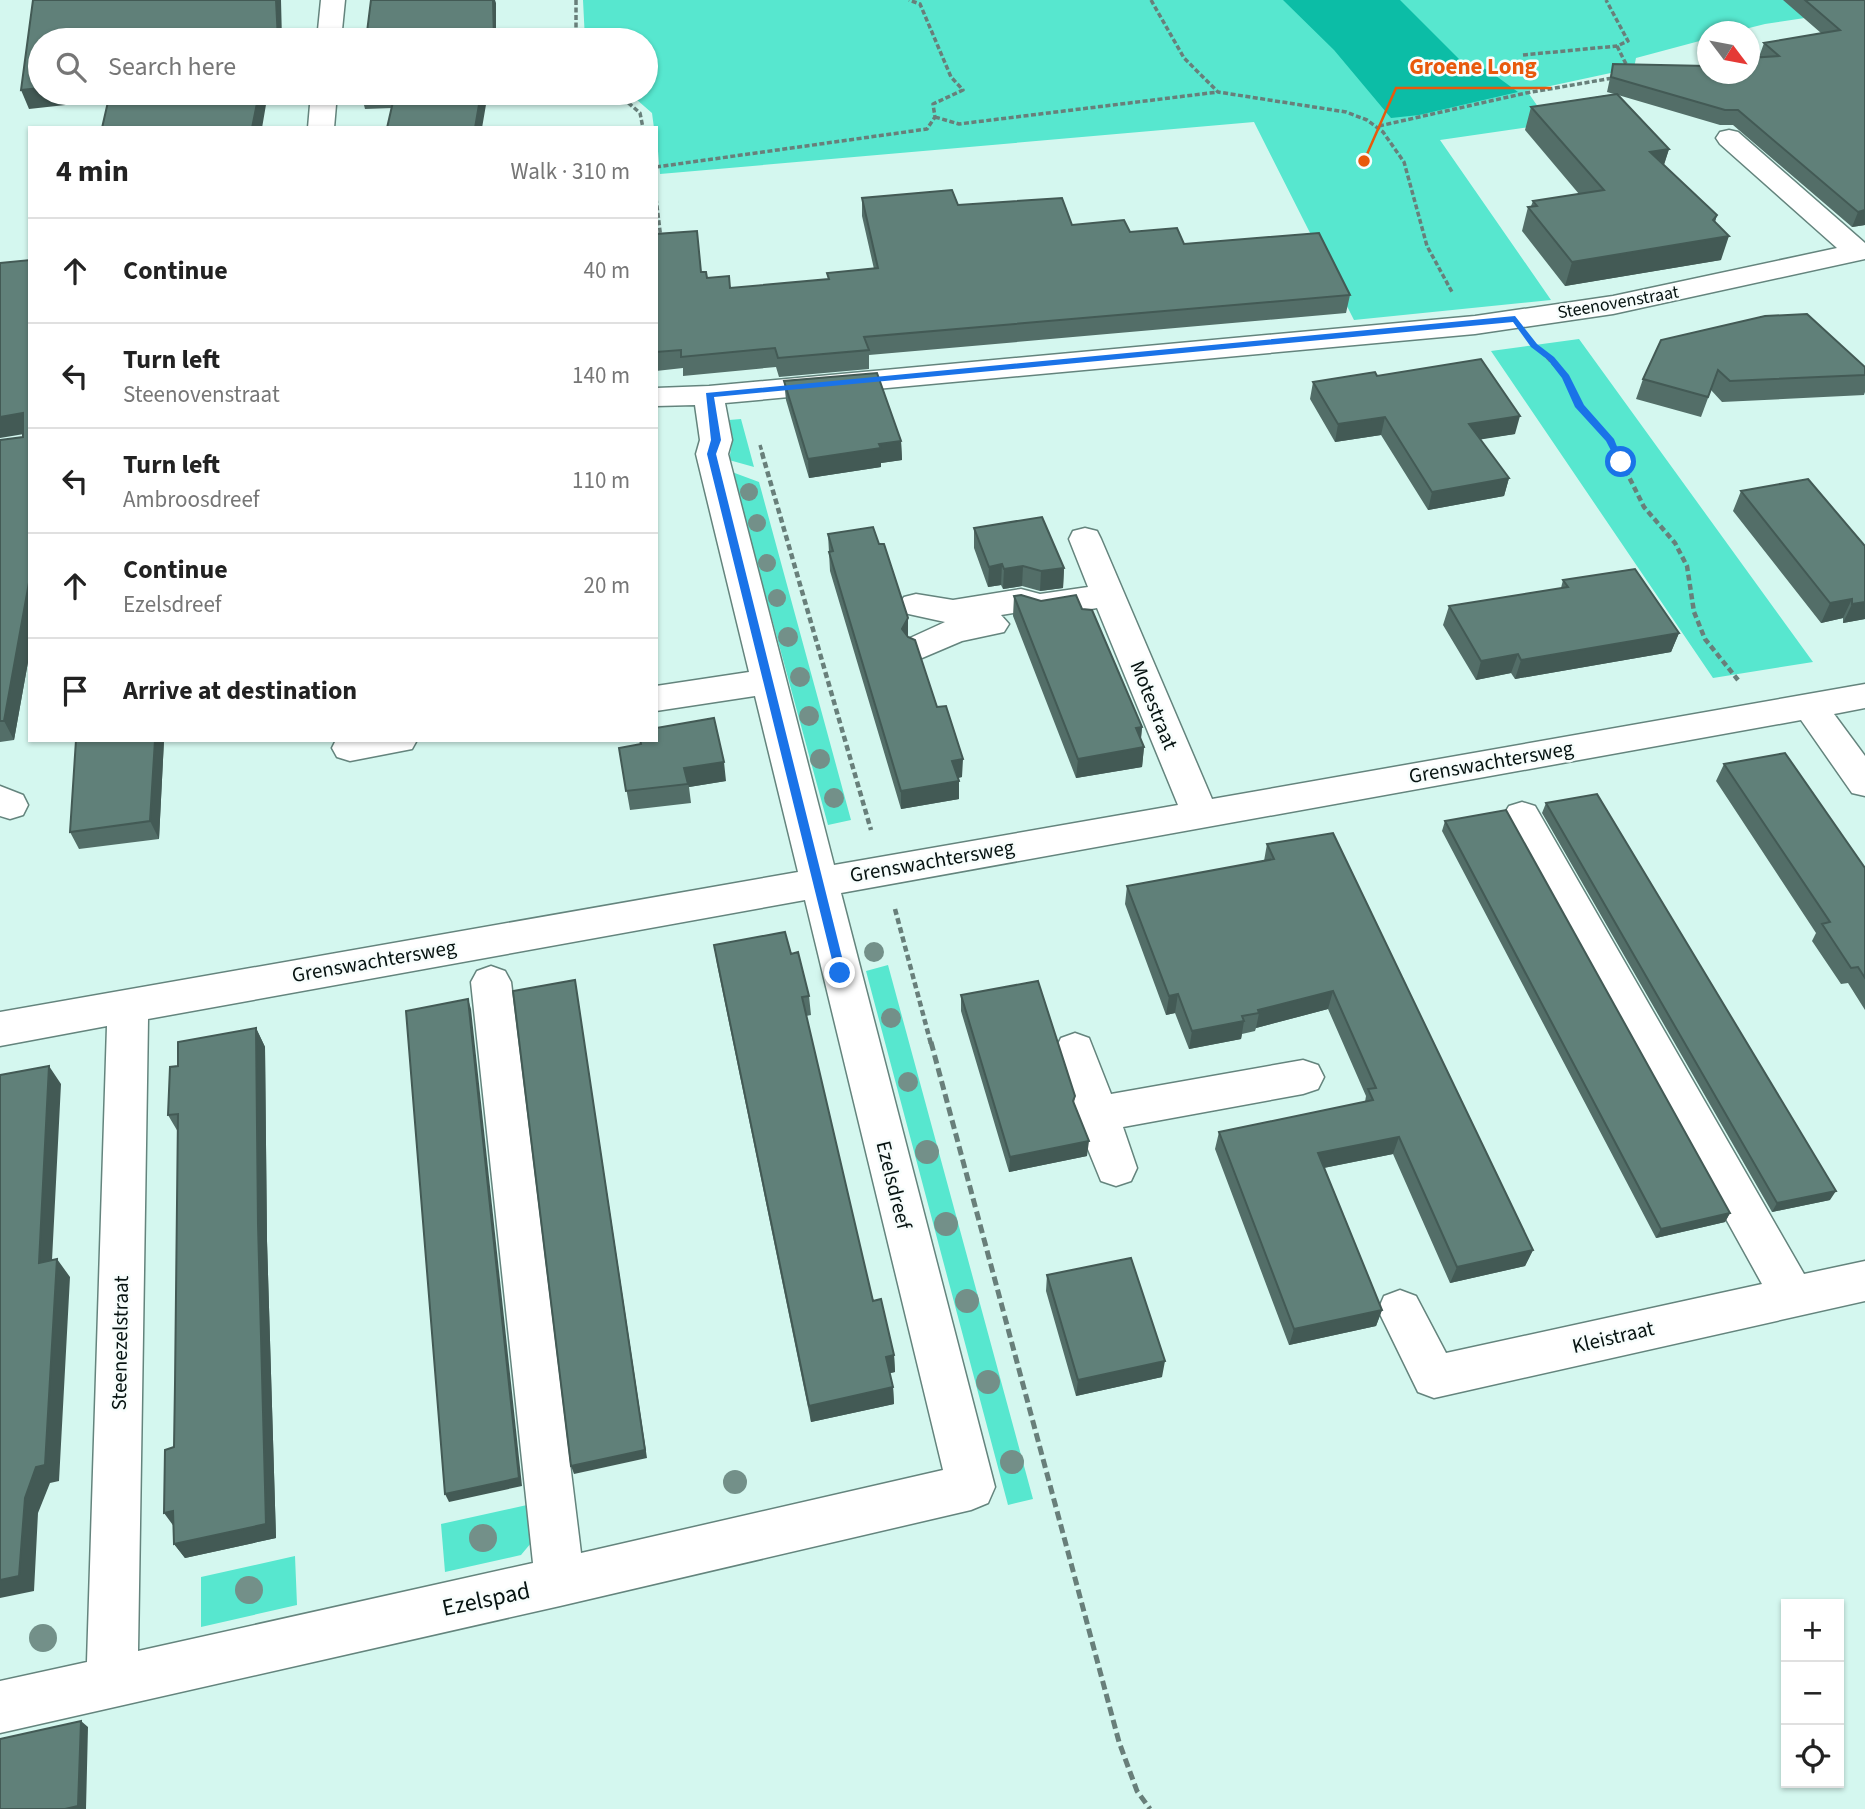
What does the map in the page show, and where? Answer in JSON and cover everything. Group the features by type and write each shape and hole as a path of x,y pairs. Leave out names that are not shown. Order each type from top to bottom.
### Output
{"street":[{"path":"330,28 333,0"},
{"path":"321,126 323,105"},
{"path":"1729,138 1862,252"},
{"name":"Steenovenstraat","path":"658,397 709,395 1475,325 1613,305 1862,252"},
{"name":"Ezelsdreef","path":"709,395 716,440 712,454 817,882 971,1487"},
{"name":"Motestraat","path":"1086,540 1183,777 1201,813"},
{"path":"916,605 953,612 1021,600 1039,606 1109,595"},
{"path":"922,646 954,631 1040,615 1039,606"},
{"path":"658,699 769,681"},
{"name":"Grenswachtersweg","path":"0,1028 1865,696"},
{"path":"1810,707 1865,783"},
{"path":"350,748 387,742"},
{"path":"1522,816 1793,1297"},
{"path":"491,982 560,1582"},
{"name":"Steenezelstraat","path":"112,1681 128,1005"},
{"path":"1074,1050 1116,1168"},
{"path":"1096,1115 1303,1077"},
{"name":"Kleistraat","path":"1400,1310 1434,1377 1865,1281"},
{"name":"Ezelspad","path":"0,1707 971,1487"}],"path":[{"path":"576,0 576,28"},
{"path":"658,167 927,129 935,117 933,104 963,90 951,77 920,4 909,0"},
{"path":"1152,0 1184,58 1218,92"},
{"path":"1523,55 1617,46 1628,41 1606,0"},
{"path":"1617,46 1630,75"},
{"path":"1379,126 1525,93 1617,77"},
{"path":"935,117 959,124 1218,92 1365,117 1379,126 1404,161 1412,182 1425,237 1443,279 1475,325"},
{"path":"631,105 640,113 643,126"},
{"path":"658,213 663,251"},
{"path":"1515,319 1534,345 1551,359 1566,377 1580,407 1610,439 1644,507 1675,543 1687,566 1694,612 1705,639 1740,682"},
{"path":"744,391 884,870 1119,1742 1137,1791 1150,1809"}],"shaded area":[{"path":"583,0 1865,0 1865,9 1760,25 1760,21 1697,21 1697,42 1636,58 1634,68 1527,91 1550,124 1440,140 1551,300 1354,320 1254,122 660,174 658,126 654,126 652,113 643,105 658,105 658,28 584,28"},
{"path":"1283,0 1400,0 1461,61 1488,70 1518,92 1419,115 1391,118 1334,50"},
{"path":"1579,339 1813,662 1713,678 1491,351"},
{"path":"741,419 754,467 729,460 733,439 729,420"},
{"path":"732,472 759,482 851,820 828,825"},
{"path":"888,965 1033,1499 1008,1505 866,971"},
{"path":"527,1505 531,1543 521,1555 445,1572 441,1524"},
{"path":"295,1556 297,1605 201,1627 201,1577"}],"building":[{"path":"33,0 276,0 277,28 29,28"},
{"path":"371,0 493,0 494,28 368,28"},
{"path":"1805,0 1865,0 1865,210 1858,212 1738,110 1725,110 1611,77 1613,64 1697,66 1697,84 1760,84 1760,57 1779,56 1764,43 1840,30"},
{"path":"28,38 28,89 21,90"},
{"path":"1617,94 1669,149 1650,152 1717,215 1713,220 1729,236 1572,262 1528,207 1537,206 1533,201 1604,190 1531,107"},
{"path":"107,105 257,105 252,126 102,126"},
{"path":"392,105 479,105 475,126 387,126"},
{"path":"952,190 958,205 1062,198 1072,225 1124,220 1130,232 1177,228 1184,244 1319,233 1350,295 864,337 869,350 778,358 775,348 681,357 681,350 658,352 658,234 697,231 701,272 706,272 707,278 729,276 730,288 829,279 827,273 878,268 862,198"},
{"path":"28,260 28,588 4,721 0,721 0,440 23,437 23,413 0,417 0,263"},
{"path":"1807,314 1865,367 1865,375 1730,381 1718,370 1708,397 1643,379 1661,340 1765,316"},
{"path":"1481,359 1520,416 1469,424 1509,478 1432,492 1385,417 1338,424 1313,382 1375,372 1377,376"},
{"path":"877,373 901,441 879,444 881,448 808,459 784,381"},
{"path":"1808,479 1865,546 1865,602 1852,604 1852,599 1830,603 1741,491"},
{"path":"1042,517 1064,568 1041,571 1023,566 1004,569 1002,564 989,567 974,528"},
{"path":"873,527 879,544 884,544 908,618 902,629 908,637 915,640 937,707 946,706 963,759 952,761 959,781 901,791 829,552 833,551 828,534"},
{"path":"1635,569 1679,633 1521,660 1518,654 1481,661 1449,606 1568,587 1563,580"},
{"path":"1021,595 1041,601 1076,595 1082,609 1092,610 1142,727 1136,728 1144,747 1078,759 1014,596"},
{"path":"714,718 724,762 684,768 688,784 626,791 619,748 640,742 658,742 658,728"},
{"path":"76,742 155,742 150,821 70,832"},
{"path":"1785,753 1865,868 1865,978 1858,967 1851,968 1822,924 1830,922 1724,764"},
{"path":"1597,794 1836,1191 1777,1203 1546,803"},
{"path":"1506,810 1730,1213 1661,1229 1445,821"},
{"path":"1333,833 1533,1250 1457,1267 1399,1137 1318,1153 1382,1310 1294,1329 1219,1132 1373,1100 1368,1089 1376,1088 1333,991 1258,1010 1259,1013 1242,1016 1244,1021 1192,1031 1178,994 1169,996 1127,886 1274,859 1267,844"},
{"path":"785,932 791,954 798,952 809,996 802,997 873,1301 881,1299 894,1355 886,1357 893,1387 809,1406 714,945"},
{"path":"575,980 645,1450 571,1466 513,991"},
{"path":"1038,981 1075,1096 1073,1101 1089,1141 1010,1157 961,995"},
{"path":"468,999 519,1478 445,1494 406,1011"},
{"path":"256,1028 266,1524 174,1544 173,1511 164,1513 165,1450 174,1447 175,1384 178,1114 168,1115 170,1067 178,1066 178,1042"},
{"path":"49,1066 39,1263 57,1259 45,1465 36,1467 25,1498 19,1576 0,1580 0,1075"},
{"path":"1131,1258 1165,1361 1078,1380 1047,1275"},
{"path":"81,1721 78,1806 65,1809 0,1809 0,1739"}],"place":[{"name":"Groene Long","path":"1364,161"}],"route":[{"path":"840,973 712,454 716,440 709,395 1475,325 1515,319 1534,345 1551,359 1566,377 1580,407 1610,439 1621,462"}]}
